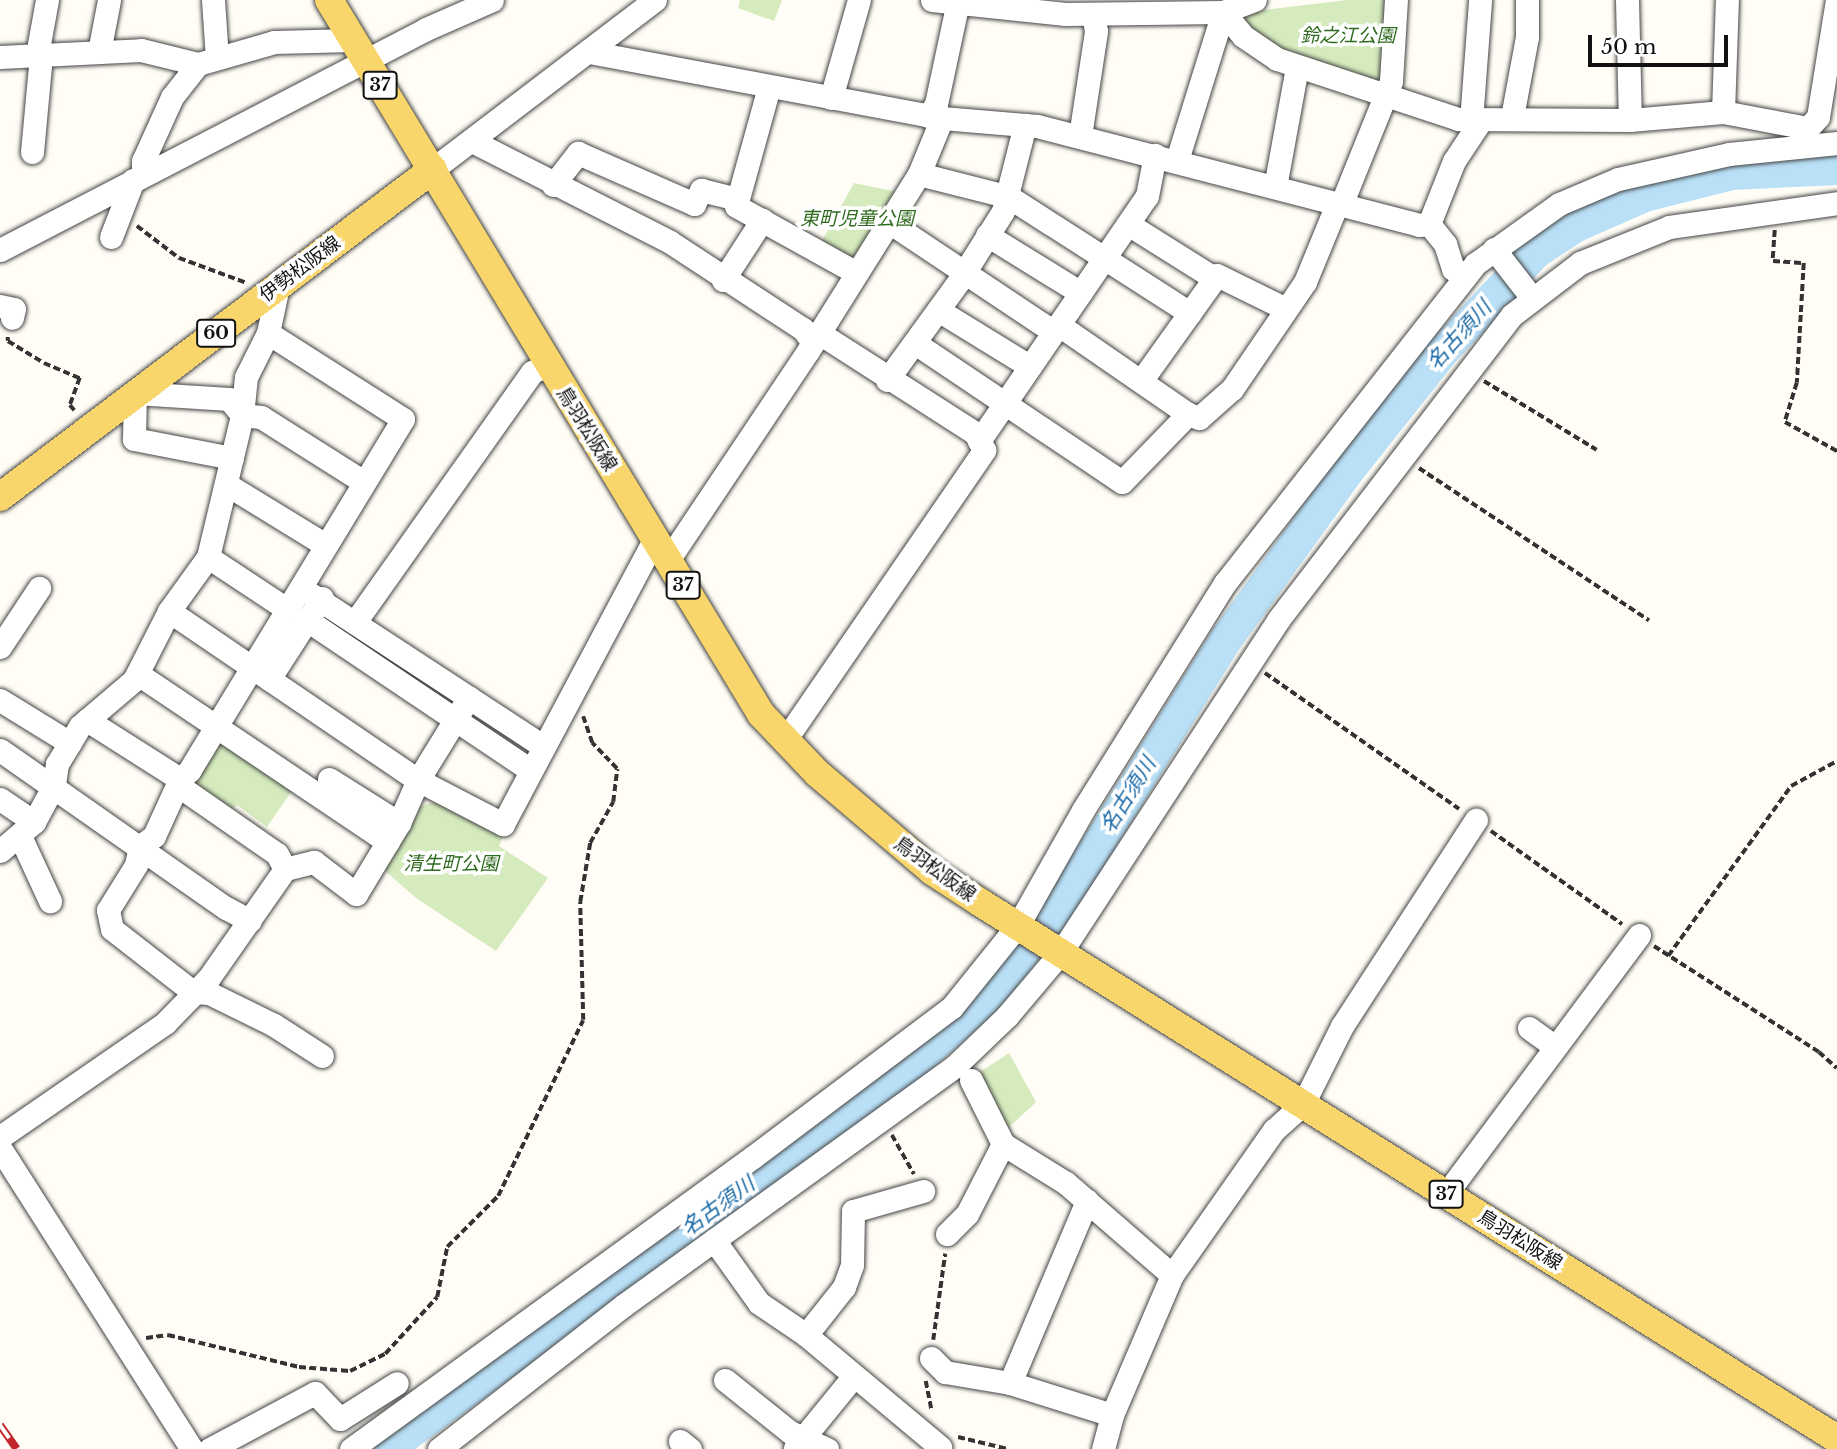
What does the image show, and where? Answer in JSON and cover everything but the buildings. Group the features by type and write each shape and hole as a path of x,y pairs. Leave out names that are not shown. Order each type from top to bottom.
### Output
{"main road":[{"name":"鳥羽松阪線","path":"329,0 433,169 547,365 761,713 785,740 859,811 932,871 1832,1439"},
{"name":"伊勢松阪線","path":"0,497 433,169"}],"street":[{"path":"32,152 39,55 47,0"},
{"path":"99,52 109,0"},
{"path":"111,237 119,212 138,178 172,97 207,61 213,0"},
{"path":"426,29 445,0"},
{"path":"0,250 138,178 359,51 426,29 492,0"},
{"path":"433,169 655,0"},
{"path":"831,98 859,0"},
{"path":"932,0 963,4 1091,9 1175,7 1223,12 1247,0 1255,0"},
{"path":"885,227 1057,328 1188,414 1199,418 1232,389 1305,282 1387,96 1396,0"},
{"path":"1429,224 1454,161 1476,120 1480,0"},
{"path":"1512,117 1527,37 1527,0"},
{"path":"1627,0 1630,120"},
{"path":"1723,112 1727,0"},
{"path":"1223,12 1243,36 1297,67 1387,96 1476,120 1512,117 1630,120 1723,112 1808,128 1818,117 1837,0"},
{"path":"169,611 418,780 503,824 568,698 661,549 816,338 919,174 963,4"},
{"path":"1080,136 1096,31 1091,9"},
{"path":"979,441 1147,196 1166,158 1223,12"},
{"path":"0,57 141,50 207,61 274,42 359,51"},
{"path":"589,52 935,117 1025,125 1080,136 1339,204 1429,224 1445,244 1453,269 1465,274"},
{"path":"1275,187 1297,67"},
{"path":"769,87 736,206 855,272"},
{"path":"1767,122 1807,146"},
{"path":"887,380 964,272 1009,197 1025,125"},
{"path":"472,141 553,185 670,242 816,338 975,433 984,450 785,740"},
{"path":"351,1449 753,1157 952,1007 1018,925 1197,624 1465,274 1494,249 1559,204 1618,179 1698,160 1837,144"},
{"path":"553,185 578,153 694,204 701,190 738,198"},
{"path":"919,174 1009,197 1190,313"},
{"path":"439,1449 714,1240 954,1067 1007,1016 1060,951 1278,620 1498,330 1532,298 1580,262 1669,227 1837,203"},
{"path":"723,279 762,220"},
{"path":"1128,224 1214,278"},
{"path":"987,235 1081,293"},
{"path":"1494,249 1532,298"},
{"path":"1141,381 1217,275 1286,309"},
{"path":"0,851 27,829 54,785 57,764 69,743 87,720 138,674 169,611 208,557 242,415 246,377 268,333 274,288"},
{"path":"938,310 1029,366"},
{"path":"261,672 290,598 403,419 268,333"},
{"path":"915,343 1122,482 1188,414"},
{"path":"355,622 532,372 547,365"},
{"path":"232,458 134,439 135,393 229,399 242,415 261,417 363,482"},
{"path":"226,484 324,544"},
{"path":"208,557 290,598 322,598 542,746"},
{"path":"0,647 38,588"},
{"path":"322,598 307,620 217,724 179,783 154,836 140,846 136,865 108,910 113,929 193,992 209,993 274,1025 322,1056"},
{"path":"307,620 530,769"},
{"path":"138,674 393,833"},
{"path":"0,1137 165,1023 250,921 285,869 314,862 356,894 393,833 418,780 458,721 469,697"},
{"path":"0,700 69,743"},
{"path":"87,720 277,855 285,869"},
{"path":"0,750 250,921"},
{"path":"328,779 393,833"},
{"path":"0,799 27,829 50,901"},
{"path":"1103,1449 1112,1415 1172,1275 1274,1130 1303,1104 1342,1026 1476,820"},
{"path":"1446,1194 1639,935"},
{"path":"1530,1028 1555,1047"},
{"path":"971,1080 1003,1144 1066,1183 1172,1275"},
{"path":"947,1234 967,1214 1003,1144"},
{"path":"0,1148 192,1449"},
{"path":"806,1335 844,1287 852,1265 853,1211 923,1191"},
{"path":"1010,1383 1087,1201"},
{"path":"714,1240 759,1303 806,1335 853,1377 944,1441"},
{"path":"931,1358 945,1372 1010,1383 1112,1415"},
{"path":"799,1443 853,1377"},
{"path":"725,1380 799,1443 827,1449"},
{"path":"210,1449 315,1393 340,1419 397,1383"}],"path":[{"path":"119,212 179,258 274,288"},
{"path":"1770,212 1776,226 1773,261 1804,262 1797,383 1785,422 1837,452"},
{"path":"6,312 8,341 80,378 70,405 89,429"},
{"path":"1479,378 1597,450"},
{"path":"1414,465 1649,620"},
{"path":"1268,659 1264,672 1668,956 1819,1052 1837,1068"},
{"path":"120,1340 168,1335 299,1367 350,1371 385,1354 437,1297 447,1247 498,1196 583,1020 580,902 590,843 613,802 617,769 592,743 584,727 582,708 568,698"},
{"path":"1668,956 1791,786 1837,761"},
{"path":"882,1118 923,1191"},
{"path":"936,1418 925,1379 931,1358 947,1234"},
{"path":"944,1441 1008,1449"}],"green space":[{"path":"740,0 782,0 774,21 738,8"},
{"name":"鈴之江公園","path":"1347,0 1386,0 1382,79 1376,84 1281,53 1245,27 1246,12"},
{"name":"東町児童公園","path":"854,183 898,192 853,268 819,246"},
{"path":"214,741 229,745 293,789 267,827 237,805 230,810 189,782"},
{"name":"清生町公園","path":"437,801 503,836 499,846 548,878 496,951 416,898 384,870 419,807"},
{"path":"1009,1053 1036,1102 1006,1130 977,1074"}],"waterway":[{"name":"名古須川","path":"386,1449 913,1063 990,995 1059,906 1226,638 1350,467 1442,351 1536,251 1574,226 1644,195 1731,173 1837,168"}],"railway":[{"path":"0,1425 17,1449"}]}
